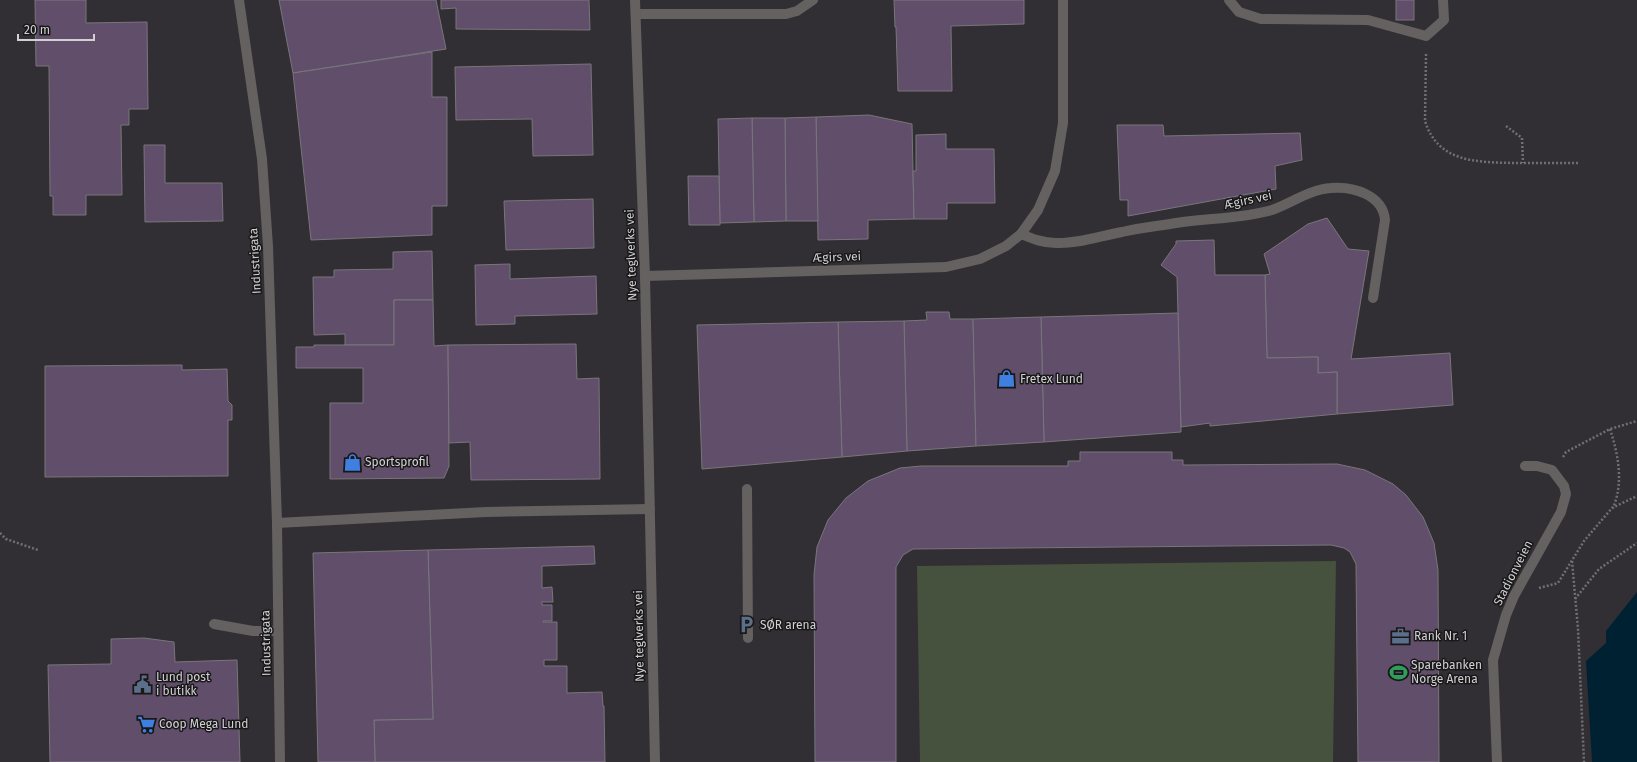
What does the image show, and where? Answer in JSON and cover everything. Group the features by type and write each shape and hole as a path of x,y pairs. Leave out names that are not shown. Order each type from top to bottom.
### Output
{"street":[{"name":"Industrigata","path":"239,0 262,159 268,246 277,523 280,762"},
{"name":"Nye teglverks vei","path":"635,0 645,276 656,762"},
{"path":"636,14 786,14 797,11 813,0"},
{"name":"Ægirs vei","path":"645,276 946,267 980,259 1006,246 1021,234 1038,210 1055,170 1063,123 1063,0"},
{"path":"1229,0 1239,12 1261,19 1368,20 1426,36 1444,20 1443,0"},
{"name":"Ægirs vei","path":"1021,234 1042,242 1079,242 1170,224 1225,218 1271,210 1314,192 1330,188 1348,188 1378,201 1384,212 1385,220 1373,298"},
{"path":"1530,466 1552,470"},
{"name":"Stadionveien","path":"1496,762 1493,660 1506,615 1514,596 1561,512 1566,494 1564,486 1552,470"},
{"path":"747,490 748,638"},
{"path":"277,523 459,513 650,509"},
{"path":"214,624 253,631 278,631"}],"path":[{"path":"1426,36 1425,121 1427,129 1435,141 1443,149 1465,160 1477,162 1578,163"},
{"path":"1506,126 1522,138 1523,163"},
{"path":"1552,470 1566,452 1610,429 1637,421"},
{"path":"1514,596 1558,582 1584,542 1612,508 1618,497 1619,471 1618,454 1610,429"},
{"path":"1612,508 1637,496"},
{"path":"0,533 6,538 38,550"},
{"path":"1574,600 1599,569 1637,543"},
{"path":"1572,561 1574,600 1578,629 1584,762"}],"green space":[{"path":"1336,561 1333,762 920,762 917,566"}],"water":[{"path":"1637,592 1637,762 1592,762 1586,661 1606,643 1606,631"}],"building":[{"path":"35,0 86,0 86,23 147,22 148,109 129,109 129,125 121,125 122,195 86,195 86,215 53,215 53,196 50,196 49,66 36,66"},
{"path":"279,0 436,0 446,49 293,73"},
{"path":"441,0 589,0 590,30 456,29 456,8 441,9"},
{"path":"894,0 1024,0 1024,24 951,26 952,91 898,91"},
{"path":"1396,0 1414,0 1414,20 1396,20"},
{"path":"432,52 432,97 447,97 447,206 432,206 432,235 311,240 293,73"},
{"path":"591,64 593,155 533,156 532,119 456,120 455,67"},
{"path":"869,115 912,124 914,219 868,220 868,239 818,240 816,117"},
{"path":"816,117 818,221 786,221 785,118"},
{"path":"752,118 785,118 786,221 754,222"},
{"path":"752,118 754,222 720,223 718,119"},
{"path":"1117,125 1163,125 1164,136 1300,133 1302,160 1275,166 1276,189 1128,216 1128,200 1120,200"},
{"path":"946,134 946,149 994,149 995,203 947,203 947,219 914,219 913,171 916,171 916,135"},
{"path":"144,145 165,145 165,183 222,183 223,221 145,222"},
{"path":"688,176 719,176 720,225 689,225"},
{"path":"593,199 594,248 506,250 504,201"},
{"path":"1327,218 1348,249 1369,251 1351,359 1450,353 1453,405 1337,414 1337,372 1318,373 1318,357 1267,358 1265,275 1270,274 1264,254 1308,224"},
{"path":"1214,240 1215,275 1265,275 1267,358 1318,357 1318,373 1337,372 1337,414 1210,426 1210,423 1181,427 1177,277 1161,265 1176,244 1176,241"},
{"path":"432,251 433,300 394,300 394,345 345,345 345,334 314,335 313,277 334,277 334,270 393,269 393,252"},
{"path":"510,264 510,279 596,276 597,314 515,316 515,324 476,325 475,265"},
{"path":"394,300 433,300 434,346 448,345 449,466 444,478 330,479 330,403 363,403 363,368 296,368 296,347 314,347 314,345 394,345"},
{"path":"926,312 949,312 950,319 973,319 976,446 907,451 904,321 927,320"},
{"path":"1178,313 1181,432 1044,442 1041,317"},
{"path":"1041,317 1044,442 976,446 973,319"},
{"path":"904,321 907,451 842,457 838,322"},
{"path":"838,322 842,457 702,469 697,325"},
{"path":"576,344 577,379 599,378 600,479 471,480 470,442 449,443 448,345"},
{"path":"182,365 182,370 227,369 228,401 232,405 232,420 228,420 228,476 45,477 45,366"},
{"name":"Sparebanken Norge Arena","path":"1080,452 1172,452 1172,460 1183,460 1183,465 1337,464 1365,470 1393,484 1406,495 1423,517 1434,543 1438,570 1439,762 1358,762 1356,564 1350,552 1344,548 1331,545 913,549 903,555 896,567 896,762 815,762 814,575 817,547 828,520 846,498 868,481 900,468 921,466 1068,466 1068,461 1080,461"},
{"path":"594,546 595,564 542,566 542,588 552,587 553,602 542,602 542,605 552,605 552,621 543,622 557,622 557,660 544,660 544,666 567,666 567,693 602,692 604,706 605,762 375,762 374,720 433,719 428,550"},
{"path":"428,550 433,719 374,720 375,762 318,762 313,553"},
{"path":"144,638 174,642 175,662 237,660 240,762 50,762 48,665 111,664 111,639"}],"place":[{"name":"Fretex Lund","path":"1007,379"},
{"name":"Sportsprofil","path":"352,462"},
{"name":"SØR arena","path":"747,625"},
{"name":"Rank Nr. 1","path":"1401,636"},
{"name":"Sparebanken Norge Arena","path":"1398,672"},
{"name":"Lund post i butikk","path":"143,684"},
{"name":"Coop Mega Lund","path":"146,724"}]}
